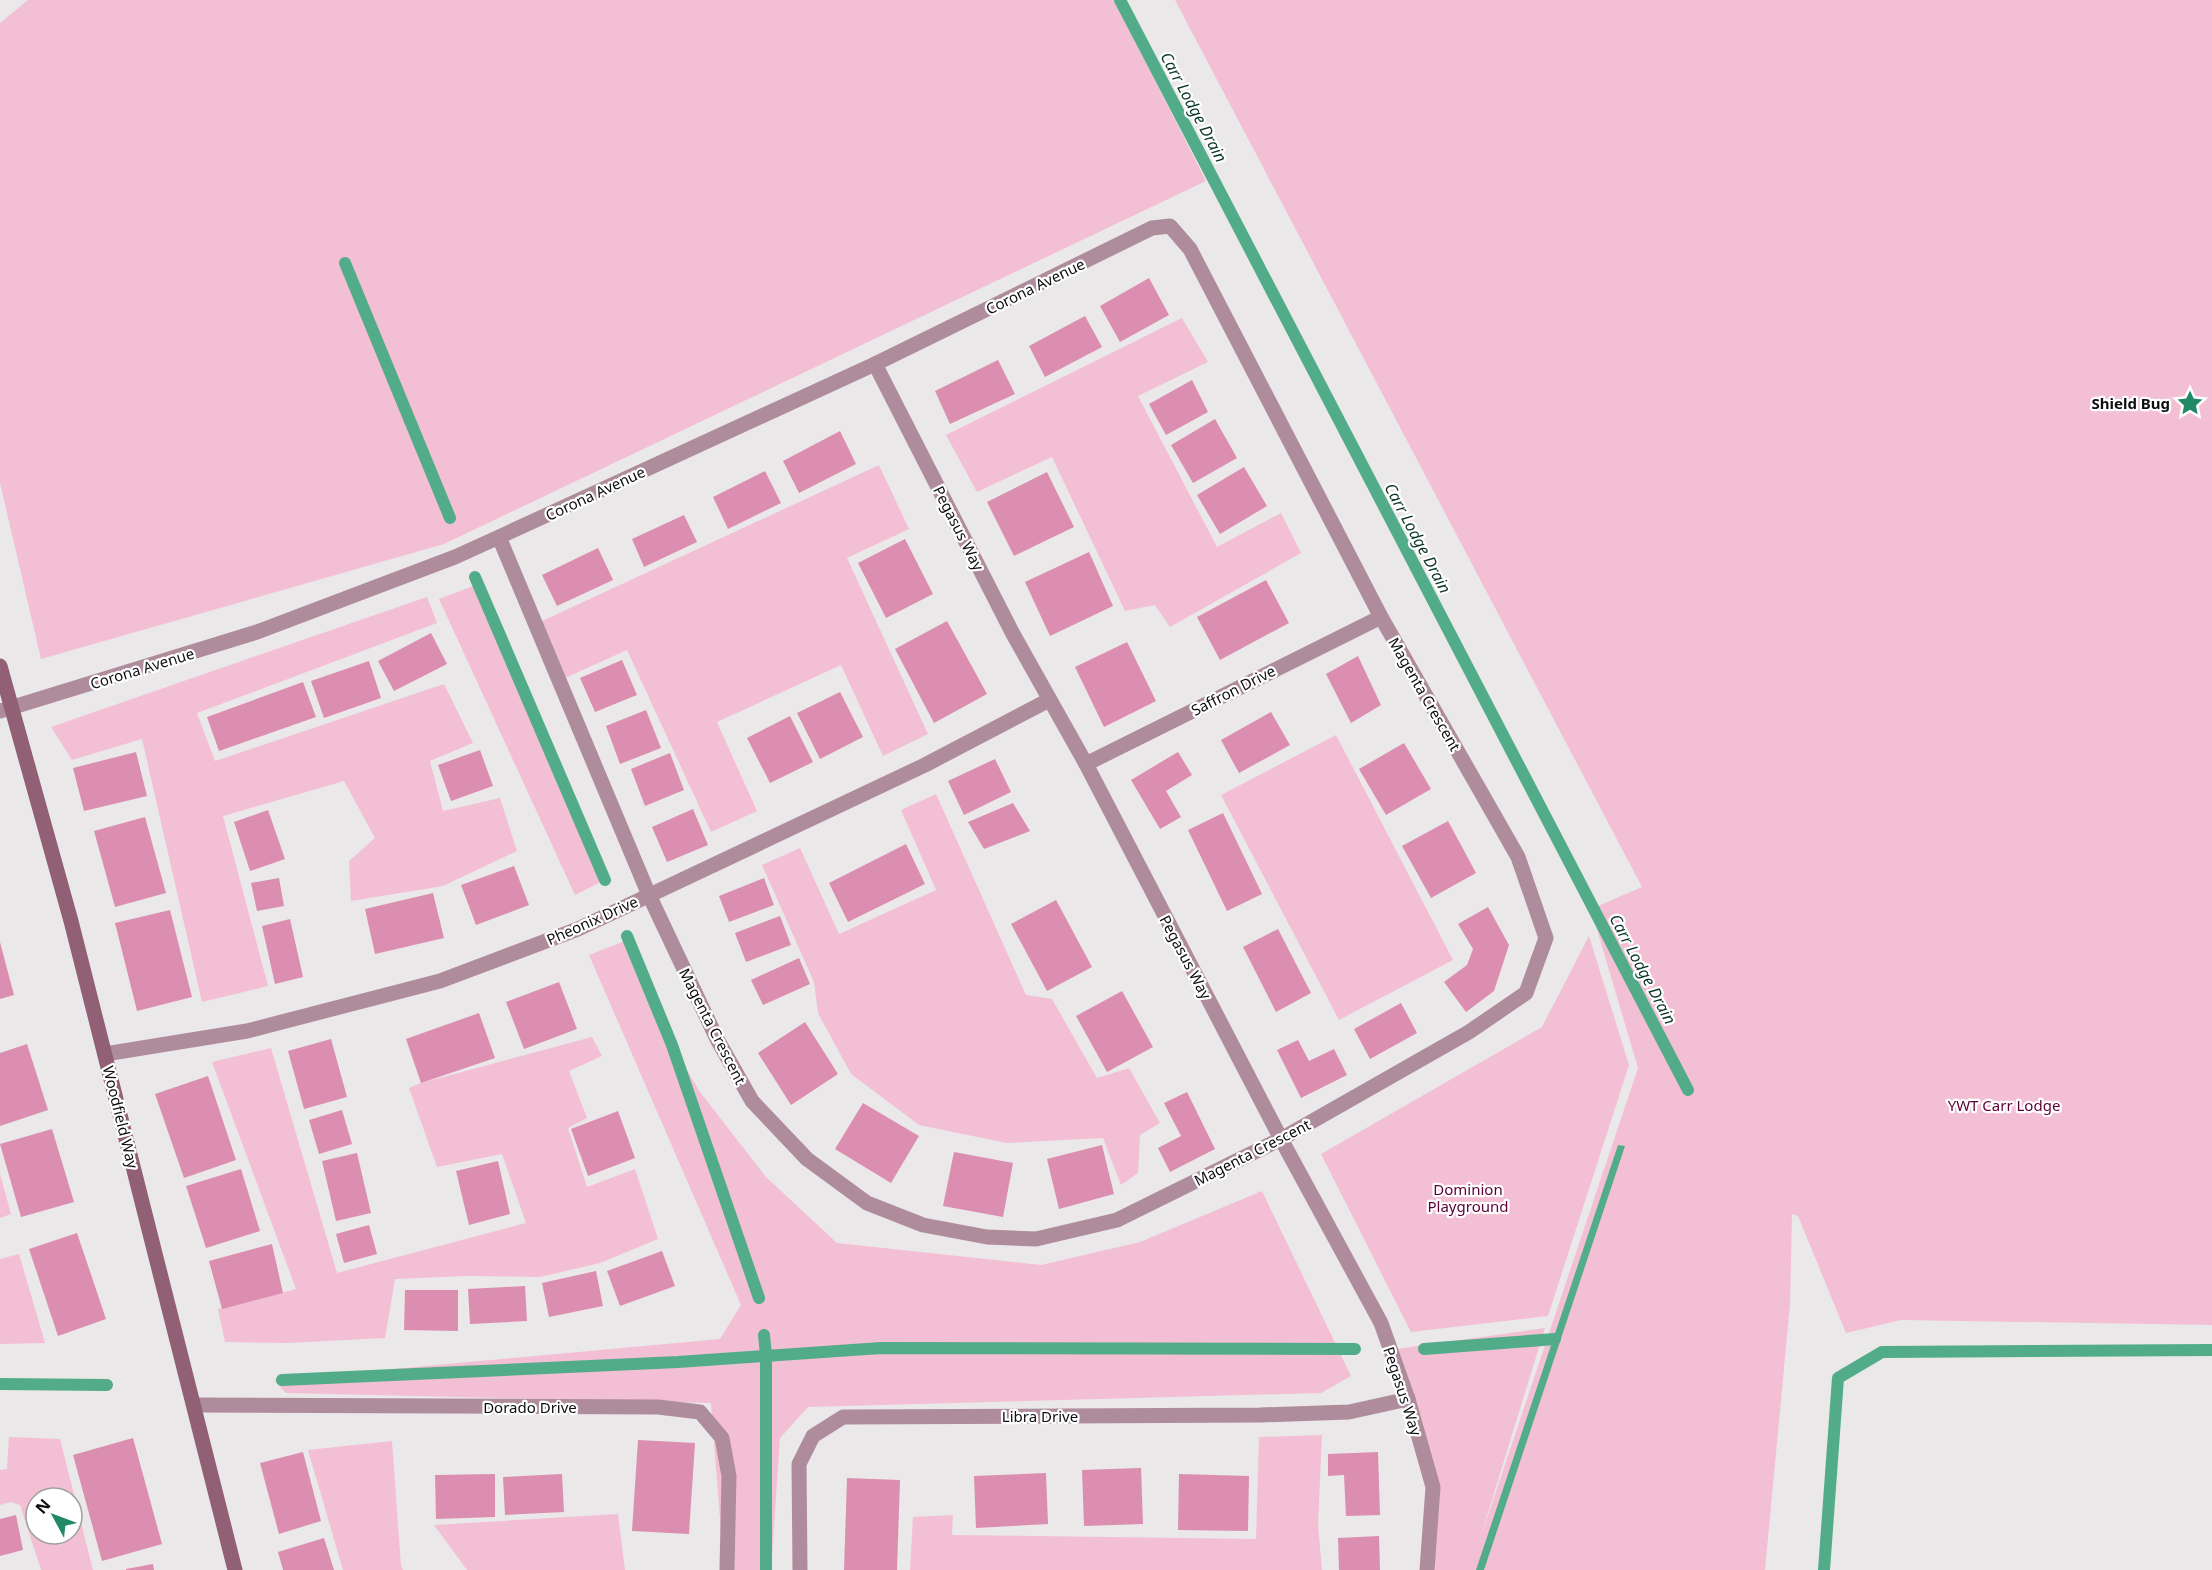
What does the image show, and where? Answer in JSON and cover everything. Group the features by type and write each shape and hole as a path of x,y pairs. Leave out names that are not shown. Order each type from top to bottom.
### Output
{"street":[{"name":"Corona Avenue","path":"5,709 257,633 455,557 875,364 1152,228 1170,226"},
{"name":"Magenta Crescent","path":"499,537 649,895 717,1039 752,1101 807,1159 867,1203 923,1225 987,1237 1036,1239 1117,1220 1281,1139 1469,1032 1526,993 1546,938 1518,857 1381,616 1190,249 1170,226"},
{"name":"Pegasus Way","path":"875,364 1049,700 1086,764 1281,1139 1381,1323 1408,1399 1432,1487 1427,1570"},
{"name":"Saffron Drive","path":"1086,764 1381,616"},
{"name":"Woodfield Way","path":"0,666 5,709 71,921 235,1570"},
{"name":"Pheonix Drive","path":"105,1054 247,1031 440,981 578,928 925,765 1049,700"},
{"name":"Libra Drive","path":"800,1570 799,1464 813,1436 843,1417 1260,1415 1349,1412 1408,1399"},
{"name":"Dorado Drive","path":"194,1405 658,1407 700,1412 722,1438 729,1476 727,1570"}],"green space":[{"path":"28,0 1114,0 1206,181 444,544 41,659 0,483 0,23"},
{"name":"YWT Carr Lodge","path":"1175,0 2212,0 2212,1325 1901,1320 1846,1333 1798,1216 1792,1214 1790,1304 1765,1570 1432,1570 1437,1485 1396,1349 1545,1328 1479,1542 1638,1068 1591,909 1642,887"},
{"path":"1182,318 1208,362 1138,396 1217,547 1281,513 1301,553 1170,627 1155,605 1125,611 1052,457 977,492 946,435"},
{"path":"879,465 909,529 847,558 928,734 883,756 841,665 717,722 757,811 711,832 627,650 565,678 540,622"},
{"path":"478,584 605,880 575,895 439,599"},
{"path":"427,597 437,623 197,713 215,761 444,684 473,743 430,761 443,811 500,798 517,851 443,886 351,901 349,861 375,838 344,781 223,816 268,986 202,1002 142,739 72,760 51,727"},
{"path":"1336,735 1453,960 1339,1020 1221,795"},
{"path":"936,794 1026,995 1052,999 1097,1078 1129,1068 1160,1123 1140,1135 1138,1173 1121,1185 1103,1138 1007,1143 919,1125 851,1074 818,1013 814,982 762,865 800,848 839,934 936,890 901,810"},
{"name":"Dominion Playground","path":"1589,936 1629,1065 1548,1316 1411,1332 1321,1154 1542,1027"},
{"path":"625,941 672,1045 700,1092 766,1177 837,1243 1041,1265 1140,1242 1262,1191 1351,1376 1321,1393 808,1407 780,1438 771,1570 724,1570 711,1403 286,1393 274,1380 720,1339 741,1305 589,955"},
{"path":"592,1037 602,1056 569,1071 587,1118 568,1128 587,1187 635,1169 658,1239 600,1263 540,1277 464,1276 395,1279 385,1338 288,1343 225,1342 218,1309 296,1289 212,1062 271,1048 337,1273 526,1223 502,1154 437,1167 409,1088"},
{"path":"0,1174 11,1214 0,1218"},
{"path":"19,1254 45,1343 0,1344 0,1259"},
{"path":"1322,1435 1318,1525 1322,1570 910,1570 913,1517 953,1515 952,1535 1256,1539 1259,1437"},
{"path":"9,1437 60,1439 72,1486 24,1486 24,1517 20,1505 10,1502 0,1505 0,1470 7,1469"},
{"path":"392,1441 403,1570 343,1570 308,1450"},
{"path":"618,1514 625,1570 467,1570 434,1525"},
{"path":"84,1534 93,1570 41,1570 33,1546 84,1546"}],"shaded area":[{"path":"1618,1145 1625,1146 1484,1570 1476,1570"}],"building":[{"path":"1149,278 1169,315 1120,342 1100,306"},
{"path":"1085,316 1102,347 1045,377 1029,346"},
{"path":"998,360 1015,394 950,424 935,391"},
{"path":"1192,380 1208,412 1166,435 1149,404"},
{"path":"1215,419 1237,458 1193,483 1171,445"},
{"path":"840,431 856,464 799,493 783,461"},
{"path":"1244,467 1267,506 1220,534 1197,495"},
{"path":"765,471 781,503 728,529 713,497"},
{"path":"1047,472 1074,527 1014,556 987,502"},
{"path":"684,515 697,542 644,567 632,539"},
{"path":"905,539 933,594 886,618 858,563"},
{"path":"598,548 613,580 557,606 542,575"},
{"path":"1089,552 1113,606 1050,636 1025,582"},
{"path":"1266,580 1289,623 1220,660 1197,617"},
{"path":"947,621 987,694 934,723 895,649"},
{"path":"431,633 447,664 394,691 378,661"},
{"path":"1127,642 1156,701 1104,727 1075,667"},
{"path":"1358,656 1381,705 1351,723 1326,674"},
{"path":"622,660 637,695 595,712 580,678"},
{"path":"369,661 381,698 324,718 311,681"},
{"path":"303,682 316,717 219,751 207,717"},
{"path":"840,692 863,737 820,759 797,713"},
{"path":"646,710 661,748 620,764 606,726"},
{"path":"1271,712 1290,745 1239,773 1221,740"},
{"path":"790,716 813,762 770,783 747,738"},
{"path":"1404,743 1431,789 1386,815 1359,769"},
{"path":"480,750 493,786 451,801 438,765"},
{"path":"136,752 147,796 84,811 73,768"},
{"path":"1178,752 1192,775 1166,791 1181,817 1160,829 1131,780"},
{"path":"670,753 684,790 645,806 631,769"},
{"path":"995,759 1011,792 964,815 948,781"},
{"path":"1013,803 1030,831 984,849 968,822"},
{"path":"693,809 708,845 667,862 652,827"},
{"path":"268,810 285,859 250,871 234,822"},
{"path":"1223,813 1262,894 1227,911 1188,830"},
{"path":"145,817 166,893 115,907 94,831"},
{"path":"1448,821 1476,873 1431,898 1402,846"},
{"path":"906,844 925,884 848,922 829,883"},
{"path":"514,866 529,905 476,925 461,885"},
{"path":"279,878 284,906 257,911 251,883"},
{"path":"764,878 774,905 729,922 719,896"},
{"path":"433,893 444,938 375,954 365,909"},
{"path":"1056,900 1092,967 1047,991 1011,924"},
{"path":"1488,907 1509,945 1494,991 1466,1012 1444,982 1467,965 1473,949 1458,924"},
{"path":"170,910 192,997 137,1011 115,923"},
{"path":"780,916 791,945 746,962 735,933"},
{"path":"290,919 303,977 275,984 262,926"},
{"path":"1278,929 1311,993 1276,1012 1243,947"},
{"path":"0,942 14,995 0,999"},
{"path":"799,958 810,984 763,1005 751,980"},
{"path":"559,982 577,1029 524,1049 506,1002"},
{"path":"1122,991 1153,1047 1107,1072 1076,1016"},
{"path":"1401,1003 1417,1033 1370,1059 1354,1029"},
{"path":"479,1013 495,1058 421,1083 406,1039"},
{"path":"805,1022 838,1074 791,1105 758,1053"},
{"path":"331,1039 347,1097 304,1109 288,1051"},
{"path":"1298,1040 1309,1061 1334,1049 1347,1075 1301,1098 1277,1050"},
{"path":"27,1044 48,1110 0,1126 0,1053"},
{"path":"208,1076 236,1160 184,1178 155,1094"},
{"path":"1187,1092 1215,1149 1170,1172 1158,1148 1181,1136 1164,1103"},
{"path":"863,1103 919,1136 891,1183 835,1149"},
{"path":"342,1110 352,1144 319,1154 309,1120"},
{"path":"618,1111 635,1158 588,1176 571,1129"},
{"path":"52,1129 74,1202 21,1217 0,1144"},
{"path":"1102,1145 1114,1194 1059,1209 1047,1159"},
{"path":"954,1152 1013,1163 1003,1217 943,1206"},
{"path":"357,1153 371,1213 336,1221 322,1161"},
{"path":"498,1161 510,1214 469,1225 456,1171"},
{"path":"241,1169 260,1231 206,1248 186,1186"},
{"path":"369,1225 377,1254 344,1263 336,1234"},
{"path":"77,1233 106,1319 58,1336 29,1249"},
{"path":"272,1244 283,1293 222,1309 209,1261"},
{"path":"662,1251 675,1286 620,1306 607,1271"},
{"path":"596,1271 603,1306 549,1317 542,1283"},
{"path":"525,1286 527,1321 470,1324 468,1289"},
{"path":"405,1290 458,1290 458,1331 404,1330"},
{"path":"133,1438 162,1544 102,1561 84,1495 84,1486 81,1486 73,1455"},
{"path":"638,1440 695,1443 689,1534 632,1531"},
{"path":"303,1452 321,1521 279,1534 260,1463"},
{"path":"1378,1452 1380,1515 1346,1516 1344,1475 1328,1476 1328,1454"},
{"path":"1141,1468 1143,1524 1084,1526 1082,1470"},
{"path":"1046,1473 1048,1524 976,1528 974,1476"},
{"path":"495,1474 495,1517 436,1519 435,1475"},
{"path":"562,1474 564,1512 505,1515 503,1477"},
{"path":"1179,1474 1249,1476 1248,1531 1178,1530"},
{"path":"847,1478 900,1480 897,1570 844,1570"},
{"path":"16,1515 23,1550 0,1556 0,1519"},
{"path":"1379,1536 1380,1570 1339,1570 1338,1538"},
{"path":"324,1538 334,1570 283,1570 278,1552"},
{"path":"153,1564 154,1570 126,1570 126,1569"}],"waterway":[{"name":"Carr Lodge Drain","path":"1120,0 1688,1090"},
{"path":"345,263 450,518"},
{"path":"475,577 605,880"},
{"path":"627,936 672,1045 759,1298"},
{"path":"764,1335 766,1355 766,1570"},
{"path":"1424,1349 1555,1339"},
{"path":"282,1380 678,1362 881,1348 1355,1349"},
{"path":"1824,1570 1838,1378 1882,1352 2212,1350"},
{"path":"0,1384 107,1385"}],"place":[{"name":"Shield Bug","path":"2190,403"}]}
